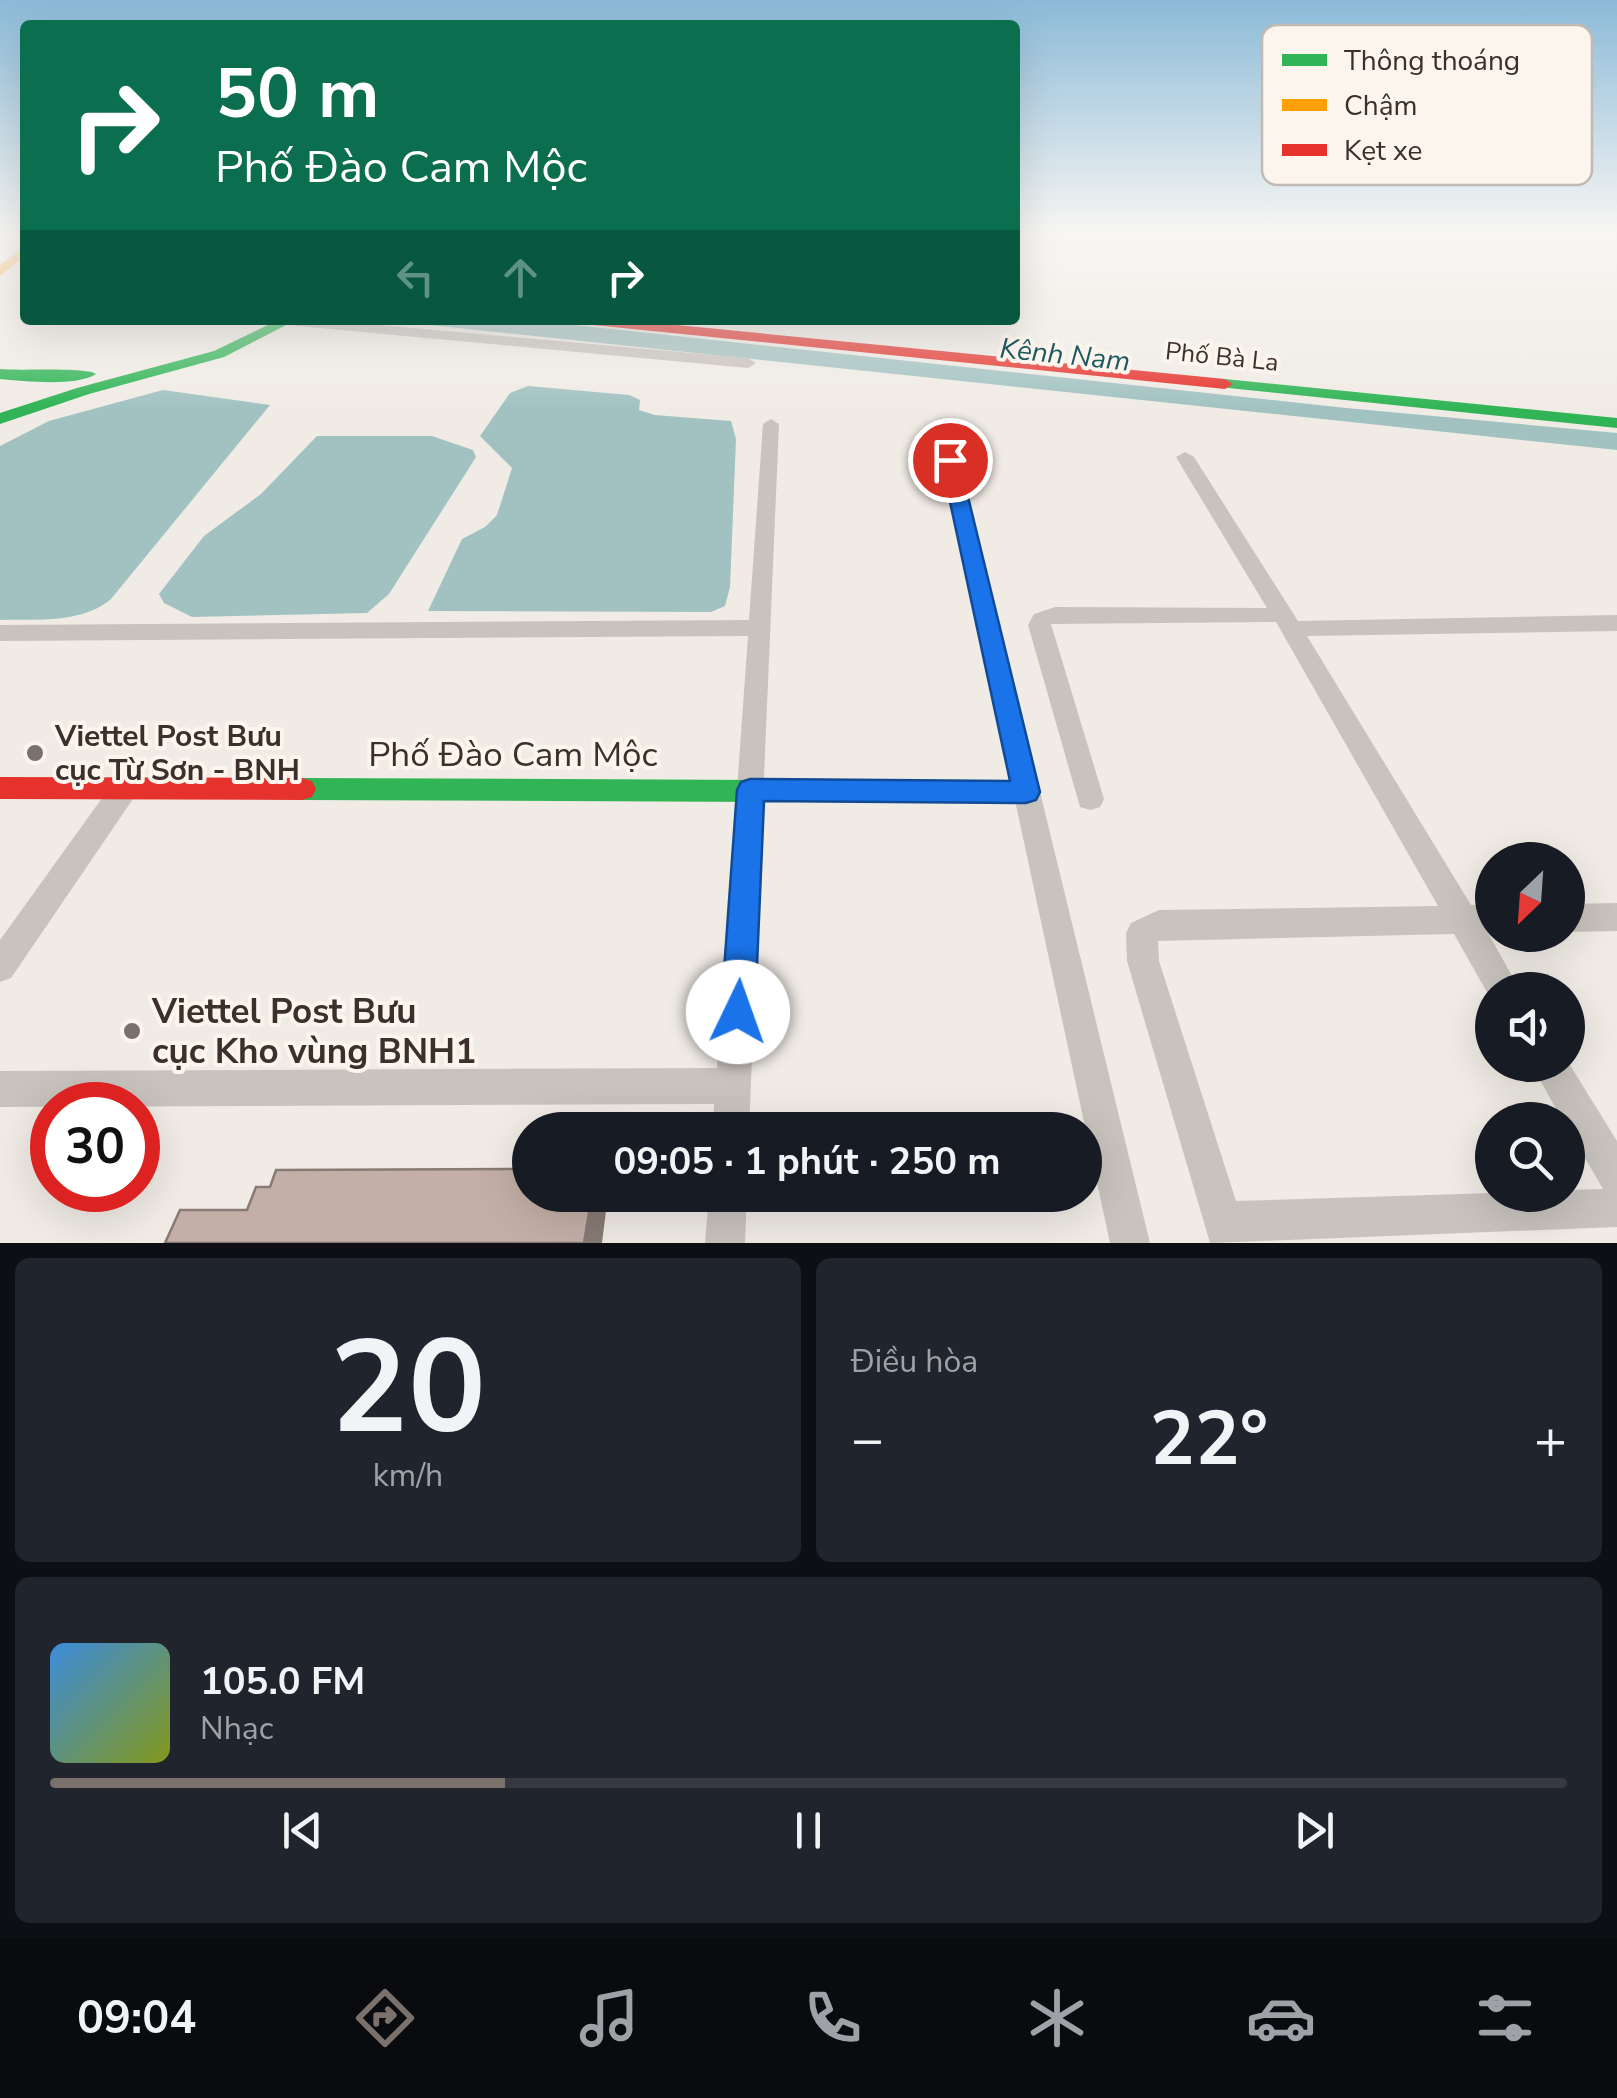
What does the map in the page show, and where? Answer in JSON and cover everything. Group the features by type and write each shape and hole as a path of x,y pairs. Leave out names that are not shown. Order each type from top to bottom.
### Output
{"main road":[{"path":"0,374 68,376 158,363 274,325"},
{"path":"0,418 219,354 276,325"},
{"name":"Phố Bà La","path":"634,325 1617,423"},
{"path":"0,395 140,375"},
{"name":"Phố Đào Cam Mộc","path":"0,788 1026,792"}],"street":[{"path":"328,325 748,363"},
{"path":"942,423 1130,1243"},
{"path":"733,1112 771,424"},
{"path":"1185,457 1475,917"},
{"path":"1090,799 1039,625 1042,618 1055,614 1287,622 1607,623 1617,643"},
{"path":"0,632 760,628"},
{"path":"0,967 125,788"},
{"path":"1585,918 1617,917"},
{"path":"1475,919 1160,924 1142,933 1143,961 1226,1232 1617,1208"},
{"path":"1559,1082 1617,1176"},
{"path":"0,1089 734,1086"},
{"path":"725,1243 727,1212"}],"water":[{"name":"Kênh Nam","path":"430,325 574,325 1346,408 1617,433 1617,450"},
{"path":"528,386 629,395 640,400 639,410 655,415 731,421 736,439 730,587 725,606 711,612 428,611 462,539 485,527 497,515 512,468 480,436 510,393"},
{"path":"163,390 270,405 111,599 73,616 0,620 0,446 49,421"},
{"path":"317,436 432,436 473,450 476,457 389,594 367,613 192,617 164,603 159,594 204,536 261,494"}],"building":[{"path":"512,1169 512,1212 589,1212 584,1243 165,1243 180,1210 247,1210 256,1187 270,1187 276,1170"}],"traffic: fast":[{"path":"0,419 83,391 219,354 279,325"},
{"path":"0,374 88,374"},
{"path":"1225,384 1617,423"},
{"path":"302,789 1026,792"}],"traffic: jam":[{"path":"633,325 1225,384"},
{"path":"0,788 302,789"}],"place":[{"name":"Viettel Post Bưu cục Từ Sơn - BNH","path":"35,753"},
{"name":"Viettel Post Bưu cục Kho vùng BNH1","path":"132,1031"}],"route":[{"path":"738,1012 750,790 1026,792 950,460"}]}
